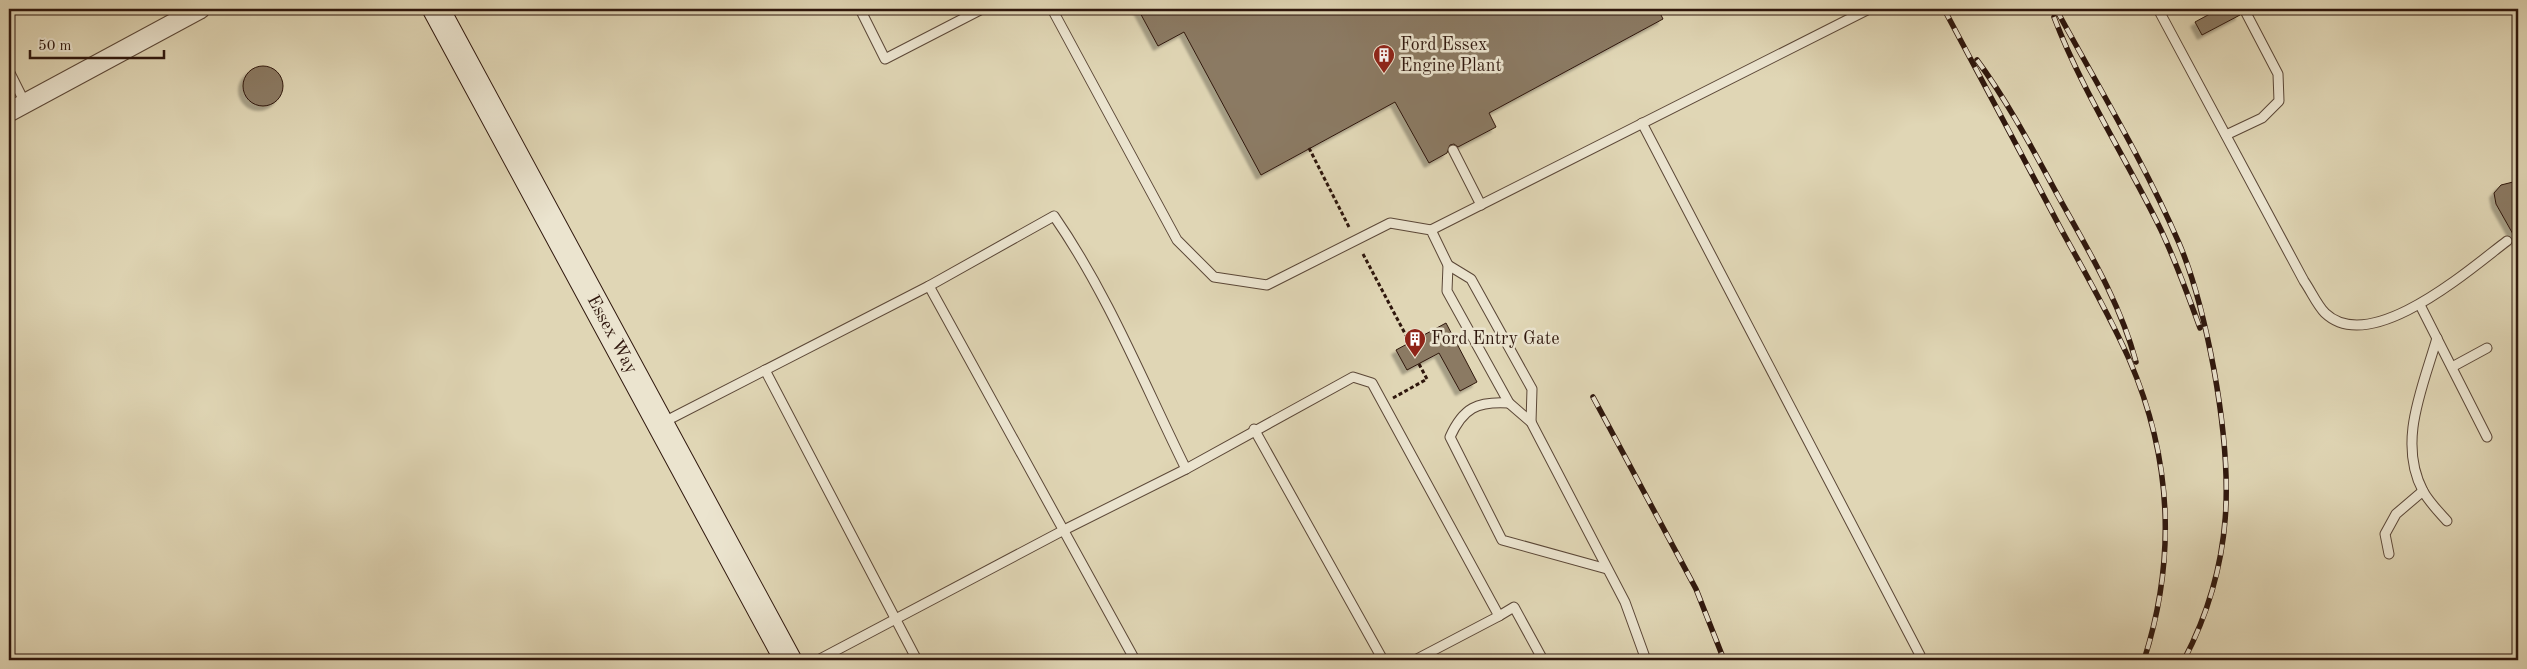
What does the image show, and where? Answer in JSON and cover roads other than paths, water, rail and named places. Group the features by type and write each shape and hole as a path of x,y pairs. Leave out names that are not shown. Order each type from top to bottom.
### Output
{"street":[{"path":"17,108 200,9"},
{"name":"Essex Way","path":"436,9 788,660"}],"lane":[{"path":"860,9 885,59 982,9"},
{"path":"1052,9 1177,240 1214,277 1267,285 1390,223 1431,230 1869,9"},
{"path":"2158,9 2304,281 2325,314 2347,325 2378,322 2420,305 2507,241"},
{"path":"2226,135 2262,118 2279,101 2278,74 2244,9"},
{"path":"9,71 17,108"},
{"path":"1642,123 1920,654"},
{"path":"1453,150 1481,205"},
{"path":"660,424 929,286 1054,216 1077,250 1144,380 1186,469"},
{"path":"1431,230 1448,265 1447,292 1509,402 1531,422 1625,602 1646,660"},
{"path":"1448,265 1472,279 1532,389 1531,422"},
{"path":"929,286 1135,660"},
{"path":"2420,305 2487,436"},
{"path":"2437,338 2412,423 2412,460 2423,491 2447,521"},
{"path":"2452,367 2487,348"},
{"path":"765,370 917,660"},
{"path":"818,660 1064,530 1186,469 1254,429 1354,377 1372,383 1500,616"},
{"path":"1509,402 1493,402 1473,407 1458,420 1450,437 1502,540 1607,568"},
{"path":"1254,429 1383,660"},
{"path":"2389,554 2385,534 2396,514 2423,491"},
{"path":"1415,660 1514,607 1543,660"}],"railway":[{"path":"1944,9 2105,309 2129,359 2143,396 2154,433 2165,508 2165,546 2162,583 2155,622 2144,660"},
{"path":"2056,9 2136,154 2179,243 2195,289 2211,354 2224,446 2225,518 2221,553 2213,588 2201,624 2184,660"},
{"path":"2054,17 2091,98 2161,230 2177,266 2200,328"},
{"path":"1977,60 2019,126 2091,255 2121,318 2136,362"},
{"path":"1593,397 1696,589 1724,660"}],"place":[{"name":"Ford Essex Engine Plant","path":"1384,74"},
{"name":"Ford Entry Gate","path":"1415,358"}]}
